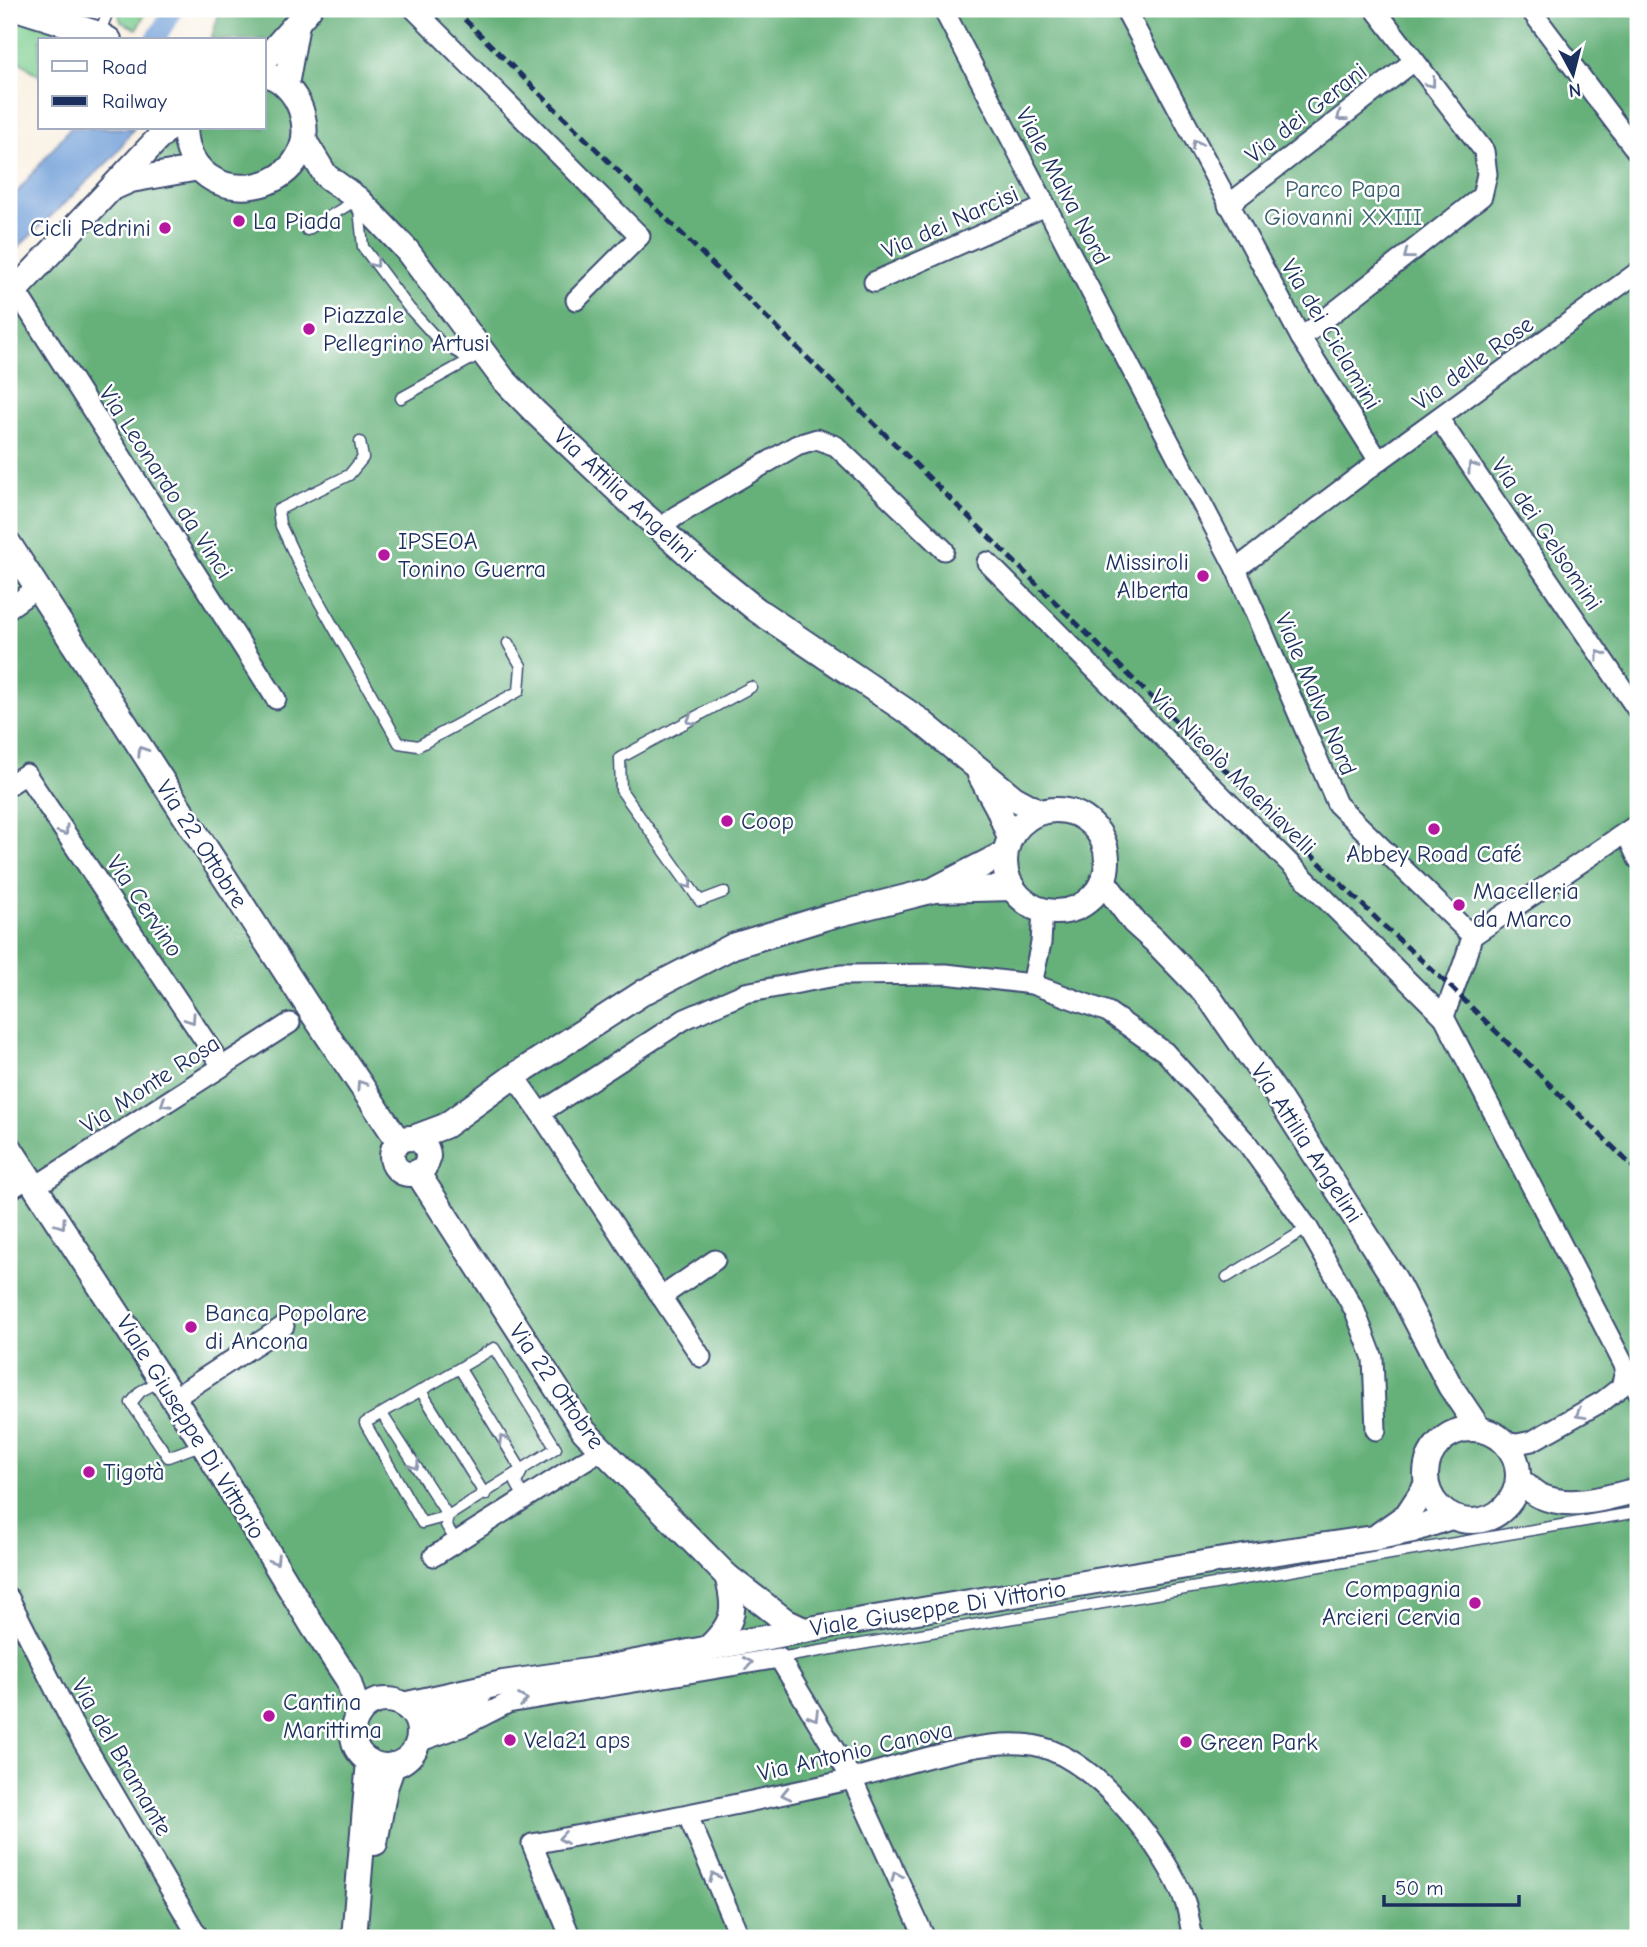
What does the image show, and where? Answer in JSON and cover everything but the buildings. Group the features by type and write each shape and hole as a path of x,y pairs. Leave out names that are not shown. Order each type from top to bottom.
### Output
{"street":[{"path":"19,9 104,37"},
{"path":"80,9 104,37"},
{"path":"414,9 639,236 576,300"},
{"name":"Viale Malva Nord","path":"943,9 1236,569 1337,804 1472,936"},
{"name":"Via dei Ciclamini","path":"1125,9 1301,338 1379,461"},
{"path":"1301,338 1482,197 1487,174 1484,150 1375,9"},
{"path":"1530,9 1638,153"},
{"path":"266,58 303,17"},
{"path":"286,85 303,17"},
{"name":"Via dei Gerani","path":"1228,205 1414,61"},
{"path":"179,130 199,168 214,180 231,187 249,188 267,184 283,174 296,159 303,140 304,120 298,101 286,85 266,74"},
{"path":"12,294 122,184 175,149 179,130"},
{"name":"Via Attilia Angelini","path":"303,140 326,176 358,199 407,249 476,356 660,529 757,610 918,719 1014,797 1040,812"},
{"path":"122,184 199,168"},
{"path":"283,174 326,176"},
{"name":"Via dei Narcisi","path":"874,282 1046,206"},
{"name":"Via delle Rose","path":"1236,569 1638,272"},
{"name":"Via Leonardo da Vinci","path":"12,294 276,699"},
{"name":"Via dei Gelsomini","path":"1439,419 1638,711"},
{"path":"660,529 676,516 797,445 817,439 836,446 944,550"},
{"name":"Via 22 Ottobre","path":"9,544 311,1011 414,1152 584,1431 727,1576 787,1622 804,1630"},
{"name":"Via Nicolò Machiavelli","path":"987,562 1444,1017"},
{"path":"9,608 37,588"},
{"name":"Via Attilia Angelini","path":"973,762 998,808 1008,845"},
{"name":"Via Cervino","path":"9,785 26,774 222,1066"},
{"path":"934,890 1008,845 1028,818 1040,812 1055,810 1082,817 1102,838 1107,867 1103,881 1094,895 1080,906 1055,912 1042,911 1021,898 1007,877 1008,845"},
{"path":"1638,859 1632,829 1472,936 1464,968 1453,989 1444,1017 1638,1392"},
{"name":"Via Attilia Angelini","path":"1103,881 1134,922 1209,998 1275,1092 1395,1280 1450,1386 1479,1429"},
{"path":"414,1152 514,1076 644,992 733,946 827,917 934,890 1013,888"},
{"name":"Via Attilia Angelini","path":"1080,906 1134,922"},
{"path":"1032,984 1041,943 1042,911"},
{"path":"540,1113 685,1019 745,993 841,975 946,974 1032,984 1108,1012 1165,1052 1247,1143 1308,1228 1355,1311 1373,1358 1376,1430"},
{"name":"Via Monte Rosa","path":"9,1190 33,1182 290,1023"},
{"path":"514,1076 701,1357"},
{"name":"Viale Giuseppe Di Vittorio","path":"9,1147 203,1444 348,1680 359,1714"},
{"path":"661,1297 715,1260"},
{"path":"168,1389 284,1326"},
{"path":"1505,1442 1517,1444 1532,1441 1603,1401 1620,1387 1626,1368"},
{"name":"Via Attilia Angelini","path":"1450,1386 1450,1433"},
{"path":"1501,1511 1510,1502 1518,1479 1518,1466 1513,1453 1505,1442 1493,1433 1464,1429 1450,1433 1429,1455 1425,1471 1426,1486 1432,1499 1451,1517 1477,1521 1490,1518 1540,1496"},
{"path":"434,1556 601,1450"},
{"path":"1518,1479 1540,1496 1559,1501 1596,1501 1638,1490"},
{"name":"Viale Giuseppe Di Vittorio","path":"1374,1538 1407,1515 1426,1486"},
{"name":"Viale Giuseppe Di Vittorio","path":"419,1736 461,1727 508,1703 707,1649 804,1630 1005,1609 1212,1573 1413,1530 1451,1517"},
{"path":"707,1649 722,1635 730,1622 734,1599 727,1576"},
{"name":"Via del Bramante","path":"9,1598 72,1723 199,1938"},
{"path":"779,1658 852,1779 925,1938"},
{"name":"Viale Giuseppe Di Vittorio","path":"403,1705 503,1683 596,1679 779,1658"},
{"name":"Viale Giuseppe Di Vittorio","path":"419,1736 503,1683"},
{"path":"367,1938 373,1856 386,1788 381,1763 355,1745 354,1723 359,1714 375,1702 394,1701 411,1711 419,1736 408,1758 381,1763"},
{"name":"Via Antonio Canova","path":"571,1938 532,1844 688,1816 852,1779 939,1755 996,1745 1030,1745 1057,1753 1076,1763 1100,1783 1144,1831 1163,1858 1185,1902 1193,1938"},
{"path":"354,1938 381,1763"},
{"path":"688,1816 740,1938"}],"lane":[{"path":"104,37 109,9"},
{"path":"307,230 358,199 363,247 409,308 441,343 476,356"},
{"path":"401,398 476,356"},
{"path":"360,442 363,458 349,475 278,510 279,524 303,573 399,743 418,746 519,691 521,666 508,643"},
{"path":"724,892 700,901 621,790 620,758 751,687"},
{"path":"1227,1277 1308,1228"},
{"path":"494,1348 556,1448 448,1516 422,1523 365,1423 460,1369 494,1348"},
{"path":"460,1369 522,1471"},
{"path":"168,1389 141,1391 131,1403 168,1457 203,1444"},
{"path":"421,1391 485,1495"},
{"path":"382,1413 448,1516 446,1525 456,1541"},
{"path":"522,1471 516,1483 525,1499"},
{"path":"1212,1573 1638,1512"},
{"path":"779,1658 1005,1609"}],"green space":[{"path":"123,9 147,9 137,29 121,22 119,14"},
{"name":"Parco Papa Giovanni XXIII","path":"220,9 1638,9 1638,1938 9,1938 9,299 184,130 266,130 266,38 212,38"},
{"path":"9,18 79,38 38,38 38,75 9,54"}],"water":[{"path":"68,130 133,130 113,157 9,256 9,202"}],"waterway":[{"path":"156,38 174,9"}],"railway":[{"path":"454,9 1383,925 1453,989 1638,1172"}],"place":[{"name":"La Piada","path":"239,221"},
{"name":"Cicli Pedrini","path":"165,228"},
{"name":"Piazzale Pellegrino Artusi","path":"309,329"},
{"name":"IPSEOA Tonino Guerra","path":"384,555"},
{"name":"Missiroli Alberta","path":"1203,576"},
{"name":"Coop","path":"727,821"},
{"name":"Abbey Road Café","path":"1434,829"},
{"name":"Macelleria da Marco","path":"1459,905"},
{"name":"Banca Popolare di Ancona","path":"191,1327"},
{"name":"Tigotà","path":"89,1472"},
{"name":"Compagnia Arcieri Cervia","path":"1475,1603"},
{"name":"Cantina Marittima","path":"269,1716"},
{"name":"Vela21 aps","path":"510,1740"},
{"name":"Green Park","path":"1186,1742"}]}
